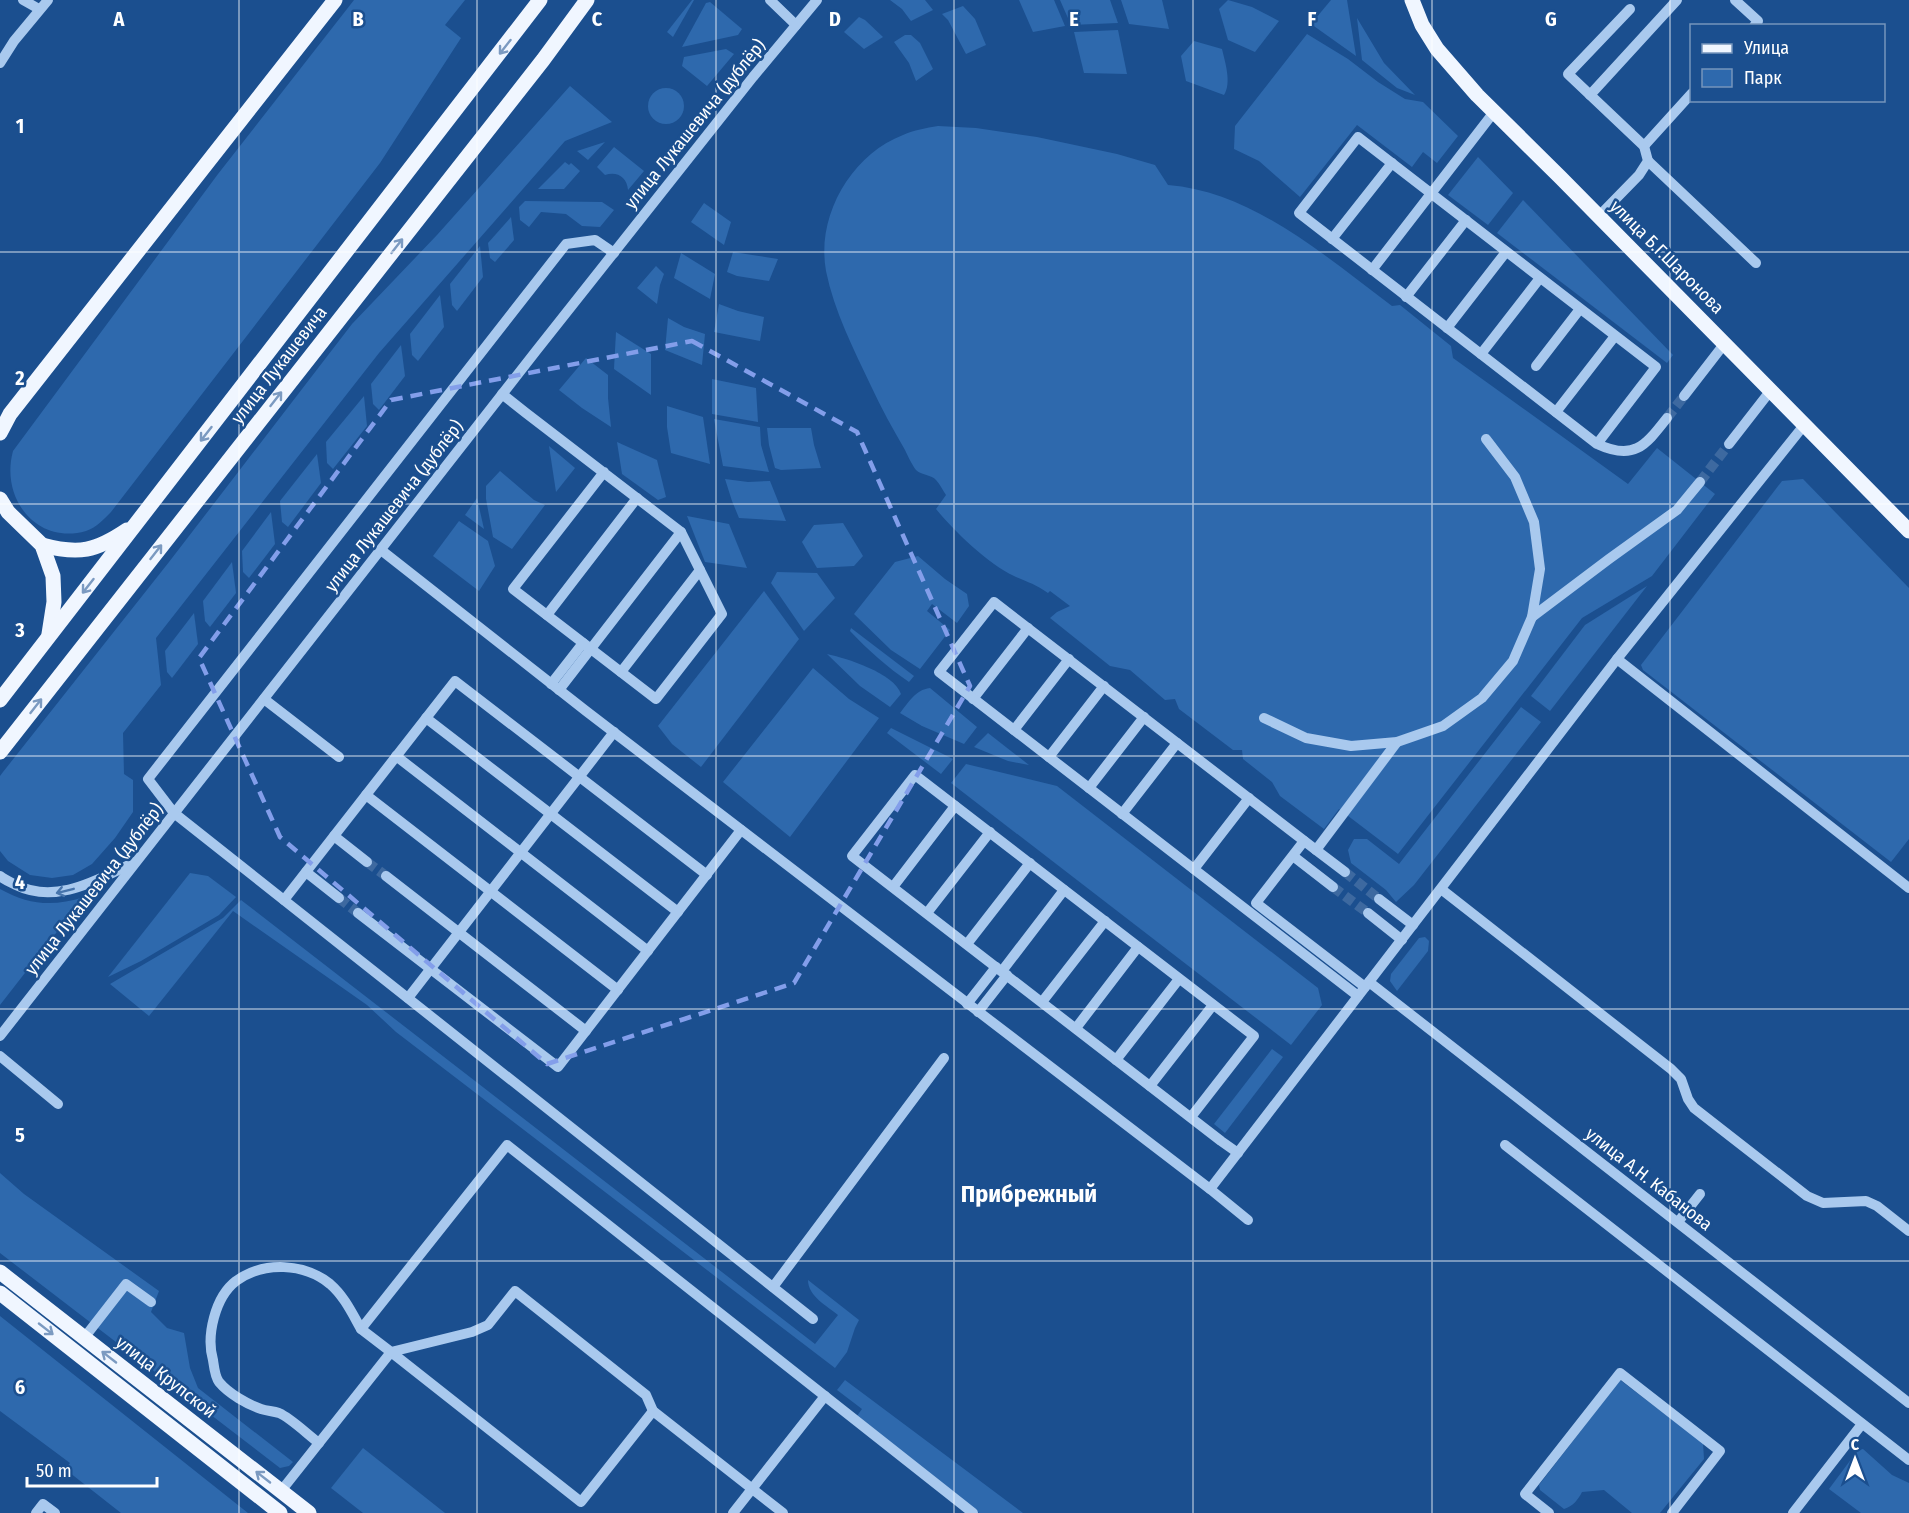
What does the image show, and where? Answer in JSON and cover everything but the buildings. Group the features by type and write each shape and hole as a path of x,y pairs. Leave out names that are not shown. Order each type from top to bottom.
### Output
{"main road":[{"path":"0,433 10,414 335,0"},
{"name":"улица Лукашевича","path":"0,700 540,0"},
{"name":"улица Лукашевича","path":"1,752 543,60 587,0"},
{"name":"улица Б.Г.Шаронова","path":"1412,0 1422,25 1456,73 1909,531"},
{"path":"0,499 8,512 42,545 53,584 54,602 48,637"},
{"path":"42,545 62,550 84,551 111,541 137,523"},
{"name":"улица Крупской","path":"0,1272 309,1513"},
{"name":"улица Крупской","path":"0,1293 280,1513"}],"street":[{"path":"23,0 39,9"},
{"path":"0,63 14,41 48,0"},
{"path":"770,0 796,25"},
{"name":"улица Лукашевича (дублёр)","path":"0,1036 502,394 817,0"},
{"path":"1590,95 1677,0"},
{"path":"1736,0 1758,21 1756,24"},
{"path":"1630,9 1568,74 1644,146 1648,161 1756,263"},
{"path":"1644,146 1690,95"},
{"path":"1372,270 1494,112"},
{"path":"1597,444 1656,367 1358,137 1299,213 1597,444 1610,450 1635,450 1647,443 1667,418"},
{"path":"1599,216 1639,175 1648,161"},
{"path":"1332,240 1392,163"},
{"path":"1406,297 1466,220"},
{"path":"614,253 595,240 566,244 148,780 174,813 813,1319"},
{"path":"1447,328 1506,252"},
{"path":"1481,354 1540,278"},
{"path":"1536,366 1580,309"},
{"path":"1556,412 1615,336"},
{"path":"1684,396 1725,343"},
{"path":"1729,444 1771,390"},
{"path":"502,394 604,472 638,498 681,532 722,614 656,699 513,589 604,472"},
{"path":"1210,1189 1617,659 1805,424"},
{"path":"1264,718 1306,738 1351,746 1397,742 1443,726 1482,698 1513,661 1532,617 1540,569 1534,522 1515,477 1486,439"},
{"path":"1532,617 1677,510 1700,482"},
{"path":"547,615 638,498"},
{"path":"555,687 681,532"},
{"path":"381,550 555,687 1248,1220"},
{"path":"621,672 700,570"},
{"path":"1345,872 994,602 939,672 1194,869 1364,988"},
{"path":"973,699 1028,628"},
{"path":"1014,730 1069,659"},
{"path":"1617,659 1909,888"},
{"path":"284,900 454,681 707,875"},
{"path":"1049,757 1104,686"},
{"path":"264,699 339,757"},
{"path":"1089,788 1144,717"},
{"path":"426,718 678,912"},
{"path":"408,998 614,732"},
{"path":"1316,850 1397,742"},
{"path":"1122,814 1177,743"},
{"path":"396,756 648,951"},
{"path":"1191,1117 1254,1036 915,775 852,856 1116,1060 1238,1153"},
{"path":"366,795 618,990"},
{"path":"1194,869 1249,798"},
{"path":"893,887 956,806"},
{"path":"358,913 558,1067 741,830"},
{"path":"927,914 990,832"},
{"path":"334,837 367,862"},
{"path":"1304,841 1256,903 1364,988"},
{"path":"1293,856 1333,886"},
{"path":"0,876 27,891 54,894 77,888 138,861"},
{"path":"967,944 1030,863"},
{"path":"306,872 339,898"},
{"path":"386,876 586,1031"},
{"path":"1441,889 1671,1070 1681,1079 1694,1108 1807,1196 1823,1203 1866,1201 1877,1206 1909,1231"},
{"path":"978,1012 1002,971 1064,890"},
{"path":"1379,899 1413,925"},
{"path":"1368,914 1402,939"},
{"path":"1042,1002 1105,921"},
{"path":"1076,1028 1138,947"},
{"path":"968,1004 1002,971"},
{"path":"1116,1060 1179,979"},
{"name":"улица А.Н. Кабанова","path":"1364,988 1678,1222 1909,1403"},
{"path":"1150,1086 1213,1005"},
{"path":"0,1056 58,1104"},
{"path":"773,1287 945,1058"},
{"path":"361,1329 507,1145 973,1513"},
{"path":"1505,1145 1909,1460"},
{"path":"1678,1222 1700,1194"},
{"path":"319,1443 280,1414 243,1401 218,1381 211,1353 212,1324 215,1315 222,1298 236,1282 257,1270 284,1266 310,1273 329,1283 342,1296 361,1329 581,1502 653,1411"},
{"path":"84,1338 126,1284 151,1302"},
{"path":"281,1491 391,1352 472,1332 488,1325 515,1291 646,1395 653,1411 783,1513"},
{"path":"1549,1513 1525,1494 1620,1373 1720,1451 1672,1513"},
{"path":"733,1513 825,1396"},
{"path":"1792,1513 1862,1424"},
{"path":"36,1513 43,1504 55,1513"}],"highlighted area":[{"path":"692,341 857,432 970,686 794,983 547,1064 280,837 199,658 391,400"}],"green space":[{"path":"354,0 465,0 445,25 461,38 380,163 111,512 90,530 68,534 52,531 38,524 26,514 17,501 10,469 13,451 218,174"},
{"path":"694,0 673,37 667,32"},
{"path":"890,0 925,0 933,10 911,21 902,9"},
{"path":"1019,0 1054,0 1065,26 1033,32"},
{"path":"1060,0 1110,0 1118,23 1071,25"},
{"path":"1121,0 1162,0 1169,29 1129,24"},
{"path":"1228,0 1252,7 1279,21 1255,52 1228,40 1219,9"},
{"path":"1331,0 1347,0 1356,56 1311,24"},
{"path":"710,2 742,29 738,35 682,47 706,3"},
{"path":"963,6 975,19 986,45 966,54 948,20 942,14"},
{"path":"859,17 883,37 864,49 844,32"},
{"path":"1357,18 1384,63 1415,95 1397,88 1362,60"},
{"path":"1118,30 1127,74 1084,73 1074,32"},
{"path":"1307,34 1348,59 1405,99 1423,102 1458,136 1437,163 1423,152 1412,167 1357,125 1300,197 1259,161 1234,149 1235,126"},
{"path":"905,35 911,35 920,43 933,69 916,81 909,63 894,42"},
{"path":"1194,41 1222,49 1228,79 1224,95 1186,81 1181,56"},
{"path":"726,49 734,54 707,86 682,66 684,57"},
{"path":"570,86 612,122 565,141 379,353 156,638 161,685 123,733 124,774 133,780 133,812 115,838 92,864 73,875 52,878 30,875 8,861 0,851 0,776 169,562 352,324 437,235"},
{"path":"666,88 678,94 684,106 678,118 666,124 654,118 648,106 654,94"},
{"path":"938,126 976,128 1037,137 1117,154 1155,165 1168,185 1200,190 1259,213 1315,248 1392,306 1400,305 1451,346 1453,358 1628,484 1657,448 1715,494 1652,576 1582,618 1398,854 1339,809 1324,829 1280,796 1272,782 1243,759 1242,750 1233,750 1179,709 1175,699 1165,700 1130,670 1110,666 1050,618 1070,606 1050,591 1048,593 993,564 962,537 936,509 946,495 934,478 918,472 915,468 879,402 839,315 826,271 824,250 826,229 832,209 853,172 884,144 911,132"},
{"path":"605,142 588,160 577,151"},
{"path":"614,147 644,171 628,190 621,176 605,175 597,167"},
{"path":"1478,157 1513,193 1488,225 1448,195"},
{"path":"565,162 569,165 571,163 580,171 564,189 538,189"},
{"path":"1523,200 1673,355 1667,363 1497,233"},
{"path":"525,201 602,202 614,210 600,227 582,226 566,214 541,212 529,227 520,220 519,207"},
{"path":"704,203 731,222 724,245 691,222"},
{"path":"511,217 514,240 495,262 490,258 488,243"},
{"path":"480,246 483,277 457,311 452,305 450,284"},
{"path":"733,252 778,259 769,281 737,276 727,272"},
{"path":"681,253 715,274 710,299 674,278"},
{"path":"656,266 664,274 657,304 637,288"},
{"path":"440,295 444,327 418,361 412,355 410,334"},
{"path":"719,304 764,317 760,341 714,332"},
{"path":"668,318 684,327 705,334 702,365 665,350"},
{"path":"616,332 651,354 651,395 614,369"},
{"path":"401,345 405,376 379,410 373,404 371,384"},
{"path":"586,358 608,375 611,427 559,390"},
{"path":"712,379 756,388 758,422 712,414"},
{"path":"364,396 367,426 333,469 327,463 326,442"},
{"path":"667,406 703,417 710,464 671,453"},
{"path":"714,419 760,427 761,445 769,472 723,466"},
{"path":"767,428 811,428 821,468 781,470 775,468"},
{"path":"617,442 657,460 666,497 658,500 622,474"},
{"path":"549,446 575,468 556,492"},
{"path":"317,454 321,483 288,527 282,522 280,501"},
{"path":"500,471 534,500 545,505 512,549 493,537 486,499 486,486"},
{"path":"725,479 748,482 770,481 786,521 739,518"},
{"path":"1803,479 1909,588 1909,839 1891,862 1643,670 1641,665 1782,481"},
{"path":"477,498 484,529 465,515"},
{"path":"271,512 275,544 249,578 243,572 242,551"},
{"path":"687,516 729,524 747,568 705,562"},
{"path":"459,521 488,541 495,566 479,591 433,556"},
{"path":"843,523 863,556 854,566 817,568 802,542 814,525"},
{"path":"918,556 967,594 969,606 957,623 932,604 927,611 950,630 920,669 891,650 854,614 895,562"},
{"path":"232,562 236,593 210,627 205,621 203,601"},
{"path":"777,572 817,573 835,598 804,631 771,583"},
{"path":"1647,586 1550,711 1531,696 1585,625"},
{"path":"764,591 799,639 701,767 672,744 658,726"},
{"path":"194,613 198,644 172,678 167,672 165,651"},
{"path":"851,628 914,676 909,682 871,652 850,631"},
{"path":"827,654 880,673 897,686 901,694 890,707 860,686"},
{"path":"813,668 849,699 879,718 790,837 723,782"},
{"path":"930,688 977,727 964,744 922,726 900,713 916,694"},
{"path":"1521,707 1541,722 1414,885 1396,902 1386,890 1351,863 1348,850 1354,839 1367,839 1399,864"},
{"path":"891,728 953,759 941,774 887,733"},
{"path":"988,733 1029,765 1008,761 974,747"},
{"path":"966,764 1057,786 1318,988 1322,1005 1291,1045 951,783"},
{"path":"190,873 208,876 236,897 219,915 141,961 108,977"},
{"path":"0,889 41,903 62,902 84,897 0,1005"},
{"path":"241,900 815,1344 838,1315 815,1296 808,1280 859,1320 847,1352 835,1368 396,1032 367,1005 233,911 149,1016 110,984 223,918"},
{"path":"1425,937 1429,941 1428,951 1397,991 1390,981 1391,974 1419,938"},
{"path":"1272,1049 1283,1057 1225,1133 1214,1124"},
{"path":"0,1173 24,1194 159,1291 151,1312 167,1328 184,1333 190,1368 198,1388 293,1462 289,1466 280,1468 0,1253"},
{"path":"0,1316 248,1513 121,1513 65,1469 70,1463 0,1411"},
{"path":"845,1380 1023,1513 979,1513 857,1416 862,1409 837,1390"},
{"path":"1620,1380 1703,1443 1704,1459 1660,1513 1632,1513 1604,1490 1582,1492 1575,1502 1564,1509 1540,1490 1539,1485"},
{"path":"363,1448 445,1513 363,1513 331,1488"},
{"path":"1863,1449 1892,1475 1909,1483 1909,1513 1861,1513 1829,1489 1858,1450"}],"tunnel":[{"path":"1667,418 1684,396"},
{"path":"1700,482 1729,444"},
{"path":"367,862 386,876"},
{"path":"1345,872 1379,899"},
{"path":"1333,887 1368,913"},
{"path":"339,898 358,913"}],"district":[{"name":"Прибрежный","path":"1029,1194"}]}
